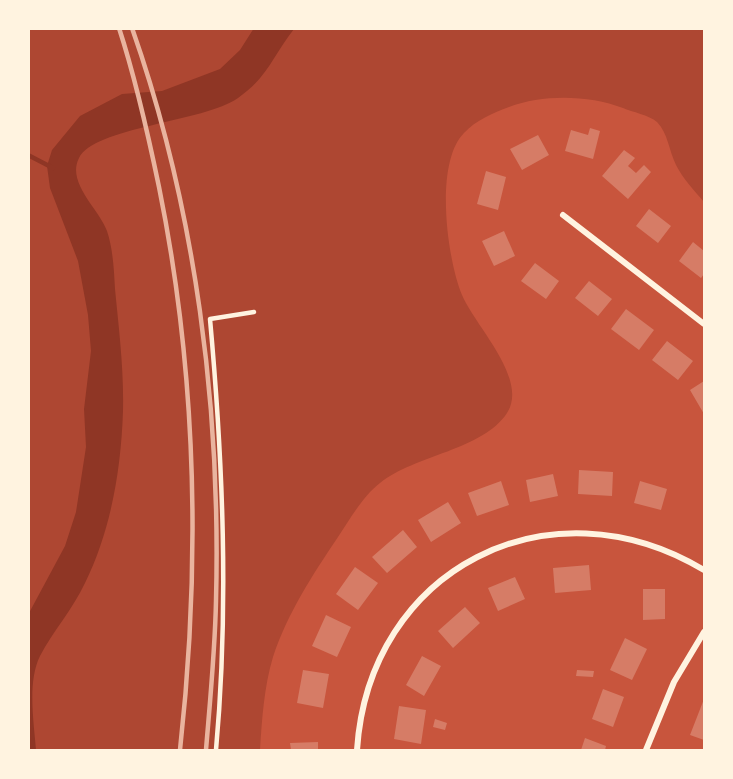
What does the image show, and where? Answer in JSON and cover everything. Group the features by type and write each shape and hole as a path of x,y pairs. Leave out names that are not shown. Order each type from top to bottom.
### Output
{"street":[{"path":"563,214 705,324"},
{"path":"357,750 367,687 382,651 401,621 425,595 447,576 475,560 508,545 537,536 567,532 599,533 629,537 658,546 705,570"},
{"path":"646,750 674,682 705,632"}],"lane":[{"path":"216,750 224,567 218,398 210,319 254,312"}],"shaded area":[{"path":"254,28 294,29 256,83 238,98 201,113 105,139 89,148 79,158 76,167 80,187 107,231 112,252 122,365 122,433 113,499 102,542 80,593 45,647 36,666 32,703 36,750 29,750 29,613 65,546 76,512 86,447 84,409 91,351 88,315 78,261 50,188 47,166 52,150 80,116 122,94 162,91 220,69 240,50"},
{"path":"28,29 704,29 704,202 679,170 661,126 650,117 610,104 566,98 522,103 491,114 474,124 464,133 455,147 446,188 448,236 452,259 462,295 506,369 512,399 507,413 482,436 395,473 374,488 357,508 301,595 279,641 267,680 260,750 29,750"}],"building":[{"path":"590,128 600,131 593,159 565,151 571,130 588,135"},
{"path":"538,135 549,155 522,170 510,149"},
{"path":"624,150 635,158 628,166 636,173 644,165 651,172 628,199 602,176"},
{"path":"486,171 506,177 498,210 477,204"},
{"path":"649,209 671,226 658,243 636,226"},
{"path":"504,231 515,256 494,266 482,241"},
{"path":"693,242 704,251 704,274 701,278 679,261"},
{"path":"535,263 559,281 546,299 521,281"},
{"path":"589,281 612,299 598,316 575,298"},
{"path":"626,309 654,330 639,350 611,329"},
{"path":"667,341 693,361 678,380 652,360"},
{"path":"704,381 704,414 690,390"},
{"path":"579,470 613,472 612,496 578,494"},
{"path":"553,474 558,496 530,502 526,480"},
{"path":"501,481 509,505 477,516 468,493"},
{"path":"640,481 667,489 661,510 634,503"},
{"path":"448,502 461,523 431,542 418,520"},
{"path":"403,530 417,547 387,573 372,557"},
{"path":"589,565 591,590 555,593 553,568"},
{"path":"355,567 378,583 358,610 336,594"},
{"path":"515,577 525,599 498,611 488,588"},
{"path":"643,589 665,589 665,619 643,620"},
{"path":"465,607 480,623 453,648 438,631"},
{"path":"326,615 351,627 337,657 312,646"},
{"path":"625,638 647,649 632,680 610,670"},
{"path":"422,656 441,666 424,696 406,685"},
{"path":"303,670 329,674 323,708 297,703"},
{"path":"577,670 594,671 593,677 576,676"},
{"path":"603,689 624,697 613,727 592,719"},
{"path":"704,699 704,740 690,735"},
{"path":"399,706 426,710 421,744 394,739"},
{"path":"435,719 447,723 445,730 433,727"},
{"path":"585,738 606,746 605,750 581,750"},
{"path":"318,742 318,750 291,750 290,743"}],"waterway":[{"path":"28,155 53,168"}],"railway":[{"path":"119,28 131,67 159,187 172,257 188,397 193,538 187,679 180,750"},
{"path":"132,28 173,167 200,311 208,383 214,456 216,601 206,750"}]}
